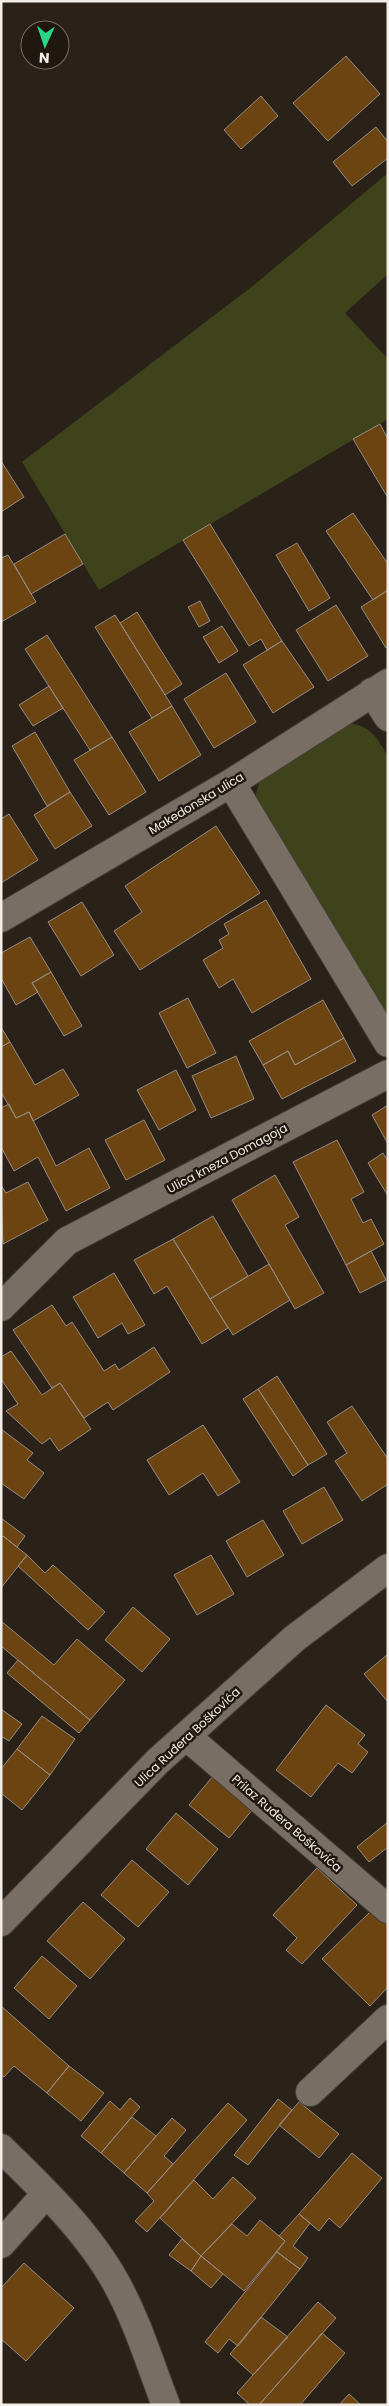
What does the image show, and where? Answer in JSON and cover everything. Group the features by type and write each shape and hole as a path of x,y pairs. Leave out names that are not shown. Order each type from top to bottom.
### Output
{"street":[{"path":"380,687 388,718"},
{"name":"Makedonska ulica","path":"1,918 231,783 380,687"},
{"path":"231,783 388,1043"},
{"name":"Ulica kneza Domagoja","path":"1,1282 67,1241 388,1074"},
{"name":"Ulica kneza Domagoja","path":"1,1307 67,1241"},
{"name":"Ulica Ruđera Boškovića","path":"1,1922 152,1768 186,1736 296,1638 388,1568"},
{"name":"Prilaz Ruđera Boškovića","path":"186,1736 388,1909"},
{"path":"310,2092 388,2019"},
{"path":"1,2148 92,2245 115,2281 131,2315 166,2405"},
{"path":"1,2244 46,2195"}],"green space":[{"path":"388,173 388,274 345,313 388,359 388,419 99,590 22,462 254,285"},
{"path":"351,723 365,728 374,735 388,756 388,1016 255,798 259,783 268,773"}],"building":[{"path":"346,56 380,94 328,141 293,103"},
{"path":"261,96 278,116 241,149 224,130"},
{"path":"376,127 388,142 388,158 352,186 333,162"},
{"path":"380,424 388,439 388,498 353,439"},
{"path":"1,461 24,497 1,512"},
{"path":"353,513 388,564 388,590 373,600 326,531"},
{"path":"210,524 282,641 267,650 261,639 249,646 183,540"},
{"path":"65,534 83,564 31,594 14,564"},
{"path":"297,543 330,598 309,611 276,555"},
{"path":"8,555 36,602 1,622 1,558"},
{"path":"388,590 388,647 386,648 361,607"},
{"path":"200,601 210,621 199,627 188,607"},
{"path":"336,605 368,656 328,681 296,630"},
{"path":"137,612 182,684 165,695 120,623"},
{"path":"115,615 172,706 152,718 95,627"},
{"path":"222,626 238,651 219,663 203,637"},
{"path":"47,635 112,737 90,750 25,649"},
{"path":"282,641 314,687 273,713 243,665"},
{"path":"226,673 256,722 214,748 184,699"},
{"path":"49,686 63,708 33,726 19,705"},
{"path":"172,706 201,755 159,781 129,732"},
{"path":"35,732 70,792 47,806 12,746"},
{"path":"112,737 146,792 109,815 74,760"},
{"path":"70,792 92,826 55,849 34,815"},
{"path":"9,814 38,860 1,883 1,819"},
{"path":"216,826 260,893 140,970 114,931 142,912 125,886"},
{"path":"266,900 311,979 252,1013 233,979 219,988 203,960 223,948 219,940 229,934 224,924"},
{"path":"82,902 114,955 81,976 48,922"},
{"path":"30,937 51,972 32,983 38,992 16,1005 1,978 1,953"},
{"path":"51,972 82,1026 64,1036 32,983"},
{"path":"188,998 216,1053 187,1068 159,1013"},
{"path":"323,1000 344,1038 295,1065 288,1051 263,1065 249,1041"},
{"path":"1,1027 10,1042 1,1047"},
{"path":"344,1038 356,1061 282,1099 263,1065 288,1051 295,1065"},
{"path":"10,1042 35,1085 63,1069 79,1095 33,1121 29,1112 16,1118 1,1092 1,1047"},
{"path":"236,1056 254,1099 211,1118 192,1076"},
{"path":"176,1070 196,1110 159,1130 137,1090"},
{"path":"9,1104 16,1118 29,1112 56,1166 89,1148 110,1188 66,1211 38,1157 14,1171 1,1147 1,1108"},
{"path":"388,1105 388,1144 372,1115"},
{"path":"144,1120 165,1160 126,1180 105,1140"},
{"path":"337,1140 364,1192 351,1199 363,1223 371,1219 384,1244 346,1265 293,1162"},
{"path":"383,1153 388,1161 388,1196 368,1163"},
{"path":"275,1175 299,1217 285,1225 324,1293 295,1309 232,1200"},
{"path":"28,1182 48,1220 3,1244 1,1185 6,1193"},
{"path":"213,1216 248,1276 210,1299 173,1239"},
{"path":"173,1239 228,1328 202,1344 167,1286 154,1294 134,1260"},
{"path":"371,1251 386,1280 360,1293 346,1265"},
{"path":"269,1264 290,1300 233,1335 210,1299"},
{"path":"114,1273 145,1325 128,1334 122,1323 98,1338 73,1297"},
{"path":"52,1305 66,1326 72,1322 104,1371 115,1364 119,1370 154,1347 170,1372 113,1410 108,1402 84,1418 60,1383 52,1388 13,1330"},
{"path":"11,1351 42,1395 60,1383 91,1429 59,1451 50,1438 42,1444 6,1411 18,1404 1,1379 1,1357"},
{"path":"277,1376 327,1454 308,1465 258,1389"},
{"path":"258,1389 308,1465 293,1476 243,1399"},
{"path":"352,1406 388,1459 388,1484 362,1501 335,1461 347,1453 327,1422"},
{"path":"203,1425 240,1482 218,1496 203,1473 169,1495 147,1460"},
{"path":"1,1429 33,1453 27,1460 44,1473 24,1499 1,1483"},
{"path":"324,1487 343,1520 302,1544 283,1511"},
{"path":"1,1518 25,1536 17,1547 3,1536 1,1538"},
{"path":"263,1520 284,1555 247,1577 226,1541"},
{"path":"3,1536 27,1555 1,1588 1,1538"},
{"path":"27,1555 45,1573 53,1565 105,1612 88,1630 18,1566"},
{"path":"211,1555 234,1594 197,1615 174,1575"},
{"path":"133,1607 170,1639 142,1672 105,1640"},
{"path":"1,1621 54,1665 77,1639 125,1680 90,1720 1,1646"},
{"path":"388,1654 388,1702 364,1674"},
{"path":"18,1660 90,1720 79,1733 7,1673"},
{"path":"326,1705 365,1735 358,1744 368,1752 352,1773 338,1763 311,1797 276,1770"},
{"path":"1,1709 22,1724 9,1741 1,1736"},
{"path":"42,1716 75,1739 50,1775 17,1749"},
{"path":"17,1749 50,1775 22,1810 1,1793 1,1769"},
{"path":"213,1776 253,1809 229,1838 189,1805"},
{"path":"176,1813 218,1849 188,1885 146,1849"},
{"path":"388,1822 388,1847 369,1862 357,1847"},
{"path":"132,1860 169,1892 138,1927 101,1895"},
{"path":"317,1868 357,1905 302,1964 286,1950 297,1938 273,1915"},
{"path":"83,1902 125,1939 90,1979 47,1941"},
{"path":"372,1910 388,1926 388,1987 370,2006 322,1959"},
{"path":"42,1956 77,1986 49,2019 14,1988"},
{"path":"1,2006 69,2066 47,2093 14,2066 4,2077 1,2075"},
{"path":"69,2066 104,2093 81,2121 47,2093"},
{"path":"130,2098 140,2107 101,2153 81,2136 110,2101 120,2110"},
{"path":"278,2099 292,2110 248,2165 234,2155"},
{"path":"299,2102 339,2134 319,2158 279,2125"},
{"path":"228,2103 247,2120 147,2232 135,2221 154,2201 147,2193"},
{"path":"132,2117 156,2136 124,2173 101,2153"},
{"path":"172,2118 186,2130 164,2156 173,2164 147,2193 124,2173"},
{"path":"352,2153 382,2178 340,2228 329,2218 319,2231 299,2214"},
{"path":"233,2177 256,2198 201,2256 160,2218 194,2180 213,2199"},
{"path":"299,2214 310,2223 293,2246 308,2258 300,2269 277,2252 285,2241 279,2236"},
{"path":"260,2220 285,2241 244,2291 201,2256 232,2224 247,2236"},
{"path":"182,2239 201,2256 191,2271 169,2255"},
{"path":"277,2252 300,2269 238,2346 229,2339 218,2353 205,2342"},
{"path":"201,2256 223,2274 211,2288 191,2271"},
{"path":"24,2263 74,2308 26,2361 1,2339 1,2288"},
{"path":"318,2302 336,2318 259,2405 250,2405 237,2393"},
{"path":"261,2317 288,2337 253,2375 230,2354"},
{"path":"322,2333 345,2353 300,2405 259,2405"},
{"path":"349,2394 361,2405 339,2405"}]}
